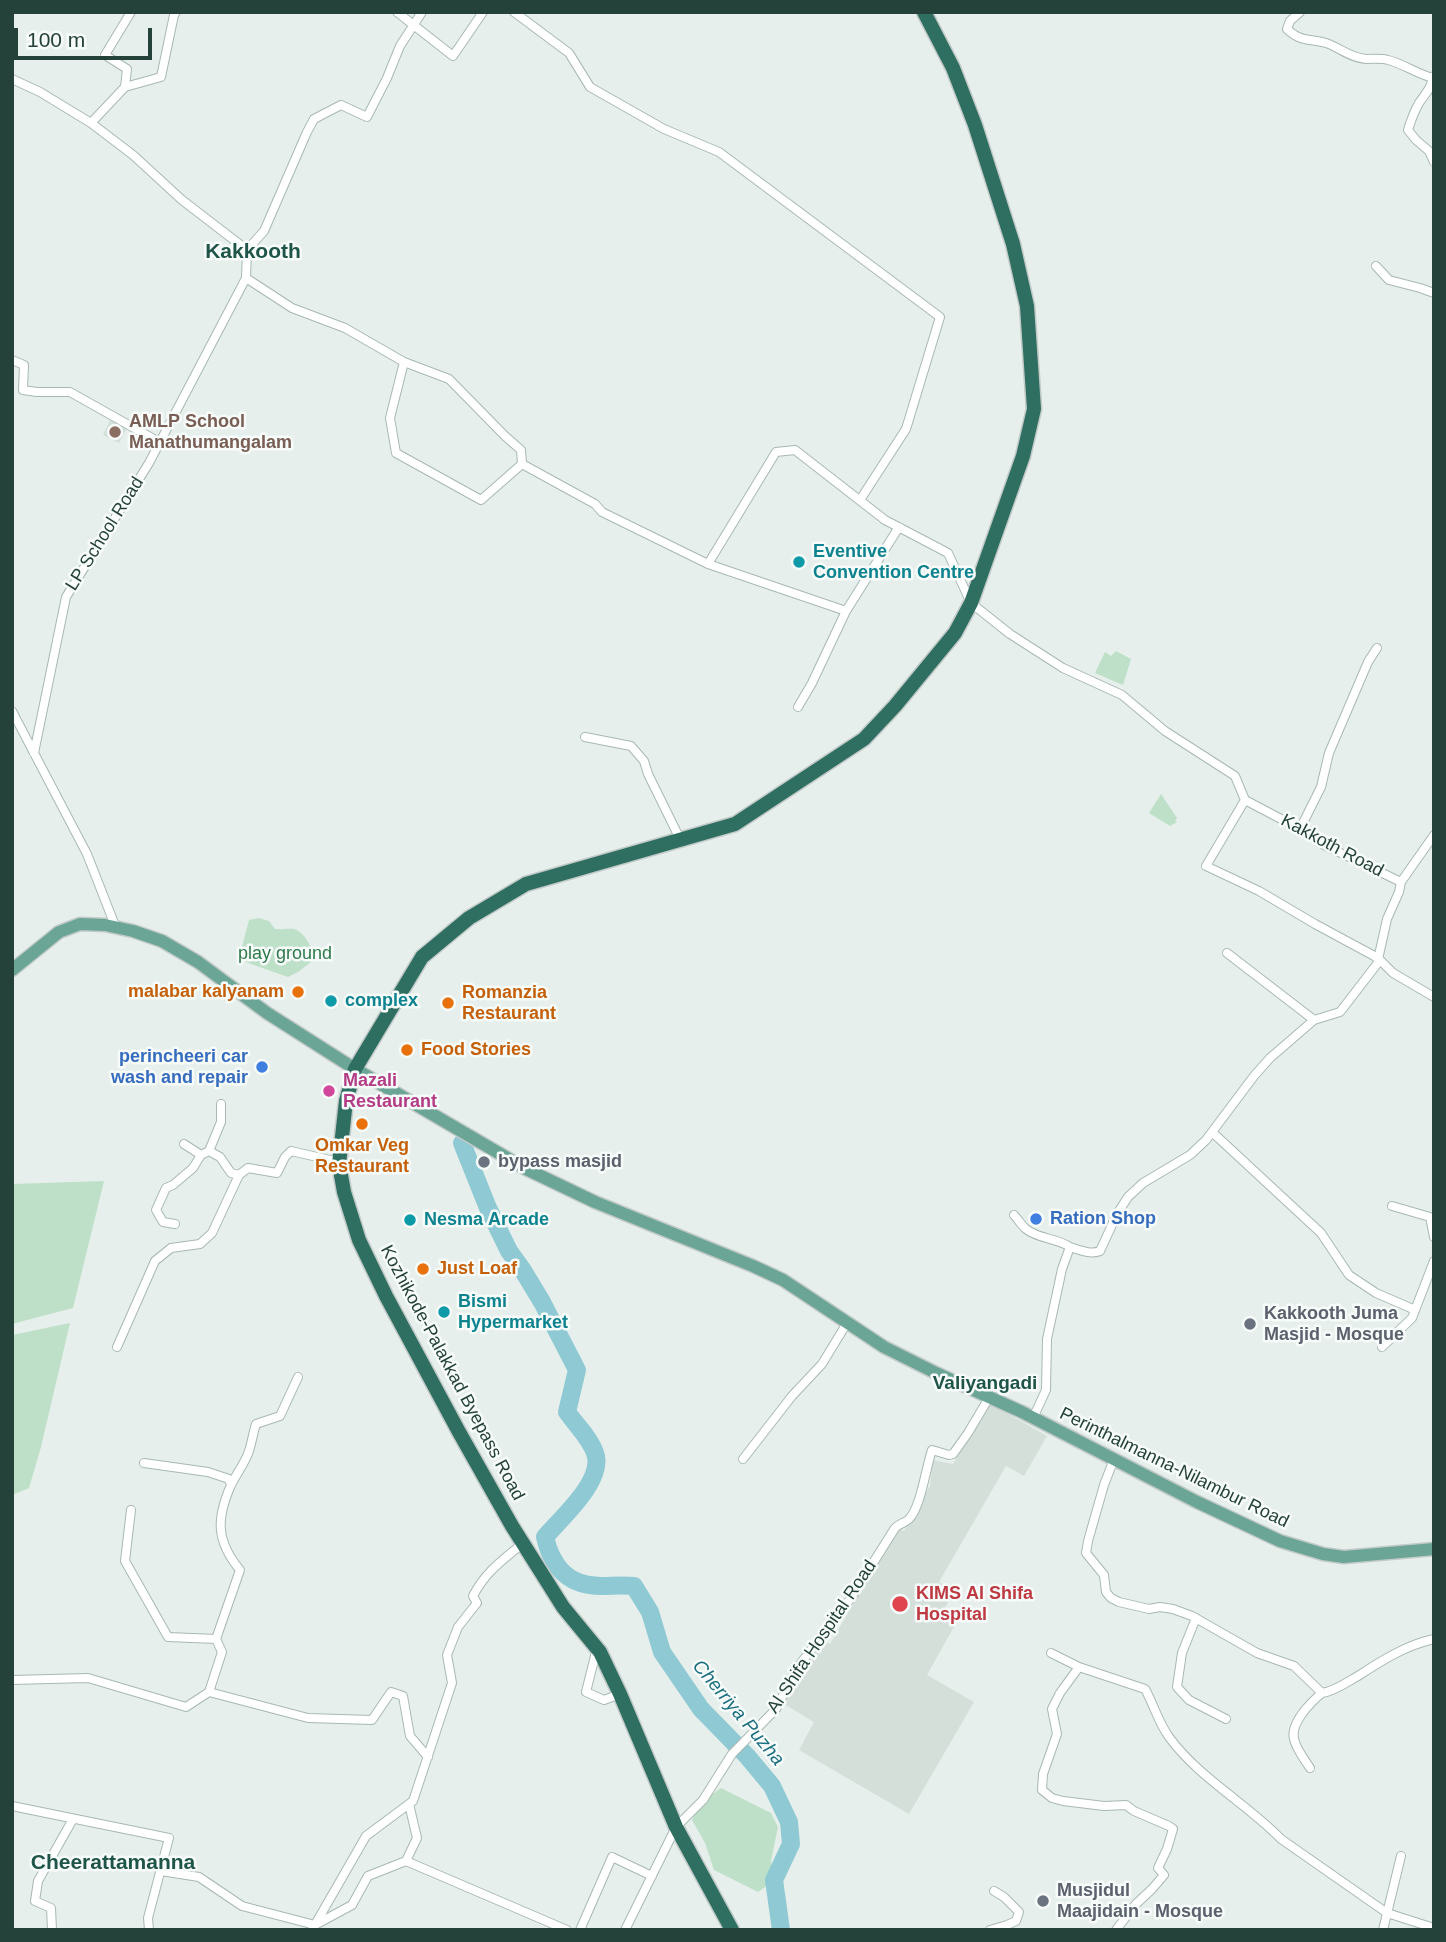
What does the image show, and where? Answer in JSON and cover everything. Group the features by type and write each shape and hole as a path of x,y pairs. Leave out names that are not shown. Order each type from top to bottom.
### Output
{"highway":[{"name":"Kozhikode-Palakkad Byepass Road","path":"732,1930 676,1827 620,1694 597,1648 563,1607 523,1544 458,1432 377,1279 351,1217 339,1162 346,1101 355,1069 422,957 469,918 526,884 735,824 864,739 955,633 971,603 1023,456 1034,410 1027,306 1013,244 975,125 953,68 925,12"}],"main road":[{"name":"Perinthalmanna-Nilambur Road","path":"12,970 59,932 80,924 133,931 162,941 198,962 267,1013 355,1069 526,1169 607,1207 783,1280 884,1347 990,1396 1197,1502 1280,1541 1323,1554 1345,1557 1434,1549"}],"street":[{"path":"125,87 127,69 105,55 131,12"},
{"path":"91,123 125,87 161,77 176,12"},
{"path":"397,12 453,56 483,12"},
{"path":"422,12 400,46 367,117 341,105 314,119 264,231 247,250 246,278 292,309 345,328 404,362 449,379 521,450 522,464"},
{"path":"514,12 569,53 590,87 664,129 719,152 940,317 906,429 860,500"},
{"path":"1300,12 1290,21 1287,29 1301,40 1330,44 1352,56 1383,58 1434,77 1431,88 1421,100 1408,130 1429,151 1434,162"},
{"path":"12,79 40,92 91,123 182,200 247,250"},
{"path":"1376,266 1389,280 1434,293"},
{"name":"LP School Road","path":"34,753 66,597 149,463 246,278"},
{"path":"12,360 24,365 23,390 70,392 159,442"},
{"path":"404,362 390,418 396,453 481,500 522,464"},
{"path":"708,564 776,452 795,450 886,520 948,552 971,603 1010,634 1063,668 1122,695 1165,731 1235,776 1245,800 1206,866 1259,891 1378,958 1393,973 1434,997"},
{"path":"522,464 595,504 603,512 708,564 846,611"},
{"path":"798,707 846,611 899,527"},
{"path":"1300,829 1321,787 1329,753 1368,662 1377,648"},
{"path":"12,711 87,854 116,928"},
{"path":"585,737 631,746 645,761 648,774 680,839"},
{"name":"Kakkoth Road","path":"1014,1215 1029,1231 1085,1252 1100,1251 1128,1197 1143,1183 1190,1155 1212,1132 1270,1058 1314,1020 1340,1012 1377,964 1387,919 1401,882 1324,845 1245,800"},
{"path":"1401,882 1434,835"},
{"path":"1227,953 1314,1020"},
{"path":"175,1224 163,1222 156,1210 166,1188 193,1168 205,1153 222,1122 221,1104"},
{"path":"1212,1132 1321,1233 1349,1275 1376,1293 1413,1310"},
{"path":"184,1144 220,1157 231,1173 239,1175"},
{"path":"117,1347 155,1261 171,1248 200,1244 212,1233 239,1175 248,1168 276,1173 291,1151 339,1162"},
{"path":"1392,1206 1430,1217 1434,1237"},
{"path":"1033,1418 1046,1390 1047,1339 1062,1269 1070,1247"},
{"path":"1382,1347 1412,1318 1434,1261"},
{"path":"743,1459 792,1396 822,1364 846,1323"},
{"path":"12,1679 88,1678 186,1707 209,1692 222,1652 216,1639 240,1570 230,1558 222,1541 219,1526 223,1506 249,1453 256,1424 280,1416 298,1377"},
{"name":"Al Shifa Hospital Road","path":"625,1930 676,1827 703,1800 732,1754 776,1709 797,1668 852,1598 895,1528 908,1521 920,1496 932,1450 953,1454 990,1396"},
{"path":"1114,1460 1104,1485 1086,1553 1104,1575 1106,1592 1119,1602 1149,1609 1173,1609 1196,1618 1257,1653 1294,1666 1322,1693"},
{"path":"144,1463 208,1472 229,1479 231,1485"},
{"path":"131,1510 125,1561 168,1637 216,1639"},
{"path":"315,1928 366,1836 413,1801 452,1683 447,1655 458,1627 477,1603 473,1597 479,1584 494,1566 523,1544"},
{"path":"1196,1618 1182,1653 1177,1687 1189,1700 1226,1719"},
{"path":"1310,1768 1296,1745 1293,1734 1306,1709 1322,1693 1345,1684 1400,1651 1434,1639"},
{"path":"597,1648 586,1692 604,1700 620,1694"},
{"path":"1051,1653 1079,1667 1145,1689 1160,1724 1182,1752 1281,1839 1387,1913 1434,1928"},
{"path":"1079,1667 1052,1709 1057,1734 1043,1774 1042,1790 1052,1798 1063,1801 1104,1806 1126,1805 1173,1829 1158,1868 1164,1875 1116,1930"},
{"path":"209,1692 308,1718 372,1720 391,1692 403,1696 410,1736 428,1757"},
{"path":"161,1871 199,1877 242,1906 315,1928 352,1905 368,1876 406,1861 417,1839 409,1804"},
{"path":"12,1806 169,1838 148,1918 149,1930"},
{"path":"52,1930 51,1908 35,1901 38,1881 73,1819"},
{"path":"1383,1930 1401,1856"},
{"path":"580,1930 612,1857 652,1876"},
{"path":"406,1861 567,1930"},
{"path":"990,1930 1016,1921 1019,1912 994,1891"}],"shaded area":[{"name":"AMLP School Manathumangalam","path":"110,420 127,428 119,443 103,435"},
{"name":"KIMS Al Shifa Hospital","path":"989,1403 1047,1436 1024,1476 1006,1466 939,1582 954,1592 940,1616 955,1625 927,1675 974,1702 909,1814 799,1750 814,1722 784,1704 805,1662 808,1664 822,1640 830,1644 897,1528 904,1531 930,1486 933,1460 953,1464"}],"green space":[{"path":"1116,651 1131,659 1123,685 1095,673 1105,652 1111,656"},
{"path":"1161,794 1177,818 1177,822 1170,826 1149,813"},
{"name":"play ground","path":"259,918 269,921 275,929 298,931 308,941 315,959 288,977 239,958 249,920"},
{"path":"104,1181 73,1308 12,1324 12,1184"},
{"path":"70,1323 29,1488 12,1495 12,1335"},
{"path":"721,1788 771,1813 778,1827 771,1861 774,1881 758,1892 714,1870 705,1843 692,1820 700,1803"}],"waterway":[{"name":"Cherriya Puzha","path":"462,1143 509,1251 542,1302 577,1370 567,1412 595,1453 594,1475 580,1498 545,1537 548,1548 563,1573 579,1583 634,1586 650,1612 662,1652 701,1709 772,1786 789,1822 791,1844 774,1880 781,1930"}],"place":[{"name":"AMLP School Manathumangalam","path":"115,432"},
{"name":"Eventive Convention Centre","path":"799,562"},
{"name":"malabar kalyanam","path":"298,992"},
{"name":"complex","path":"331,1001"},
{"name":"Romanzia Restaurant","path":"448,1003"},
{"name":"Food Stories","path":"407,1050"},
{"name":"perincheeri car wash and repair","path":"262,1067"},
{"name":"Mazali Restaurant","path":"329,1091"},
{"name":"Omkar Veg Restaurant","path":"362,1124"},
{"name":"bypass masjid","path":"484,1162"},
{"name":"Ration Shop","path":"1036,1219"},
{"name":"Nesma Arcade","path":"410,1220"},
{"name":"Just Loaf","path":"423,1269"},
{"name":"Bismi Hypermarket","path":"444,1312"},
{"name":"Kakkooth Juma Masjid - Mosque","path":"1250,1324"},
{"name":"KIMS Al Shifa Hospital","path":"900,1604"},
{"name":"Musjidul Maajidain - Mosque","path":"1043,1901"}],"district":[{"name":"Kakkooth","path":"253,252"},
{"name":"Valiyangadi","path":"985,1384"},
{"name":"Cheerattamanna","path":"113,1863"}]}
